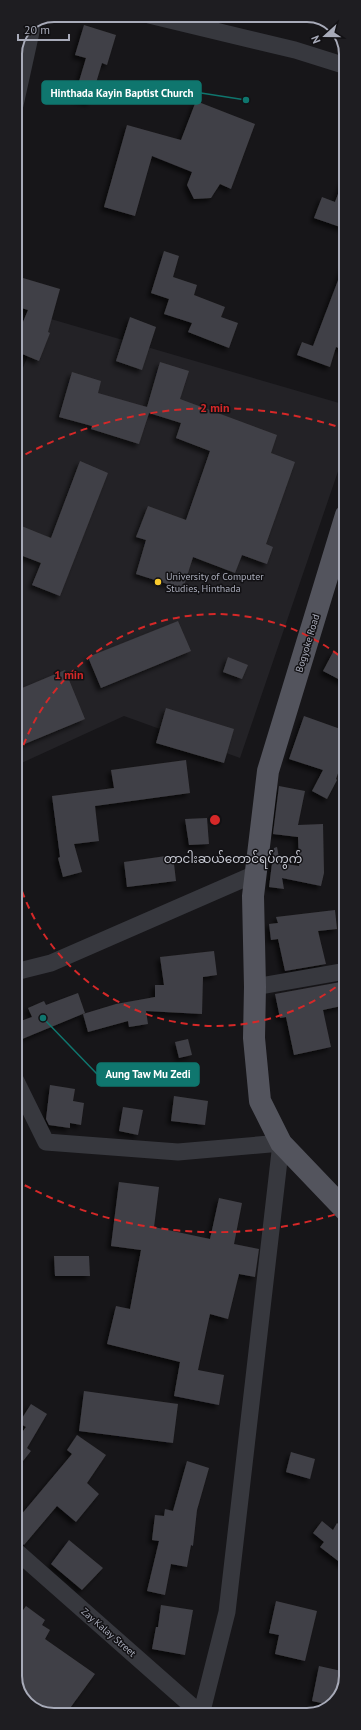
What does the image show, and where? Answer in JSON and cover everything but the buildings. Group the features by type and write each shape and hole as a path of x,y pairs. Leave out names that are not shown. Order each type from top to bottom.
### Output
{"main road":[{"name":"Bogyoke Road","path":"339,538 268,771 253,896 255,986 254,1038 260,1101 281,1143 339,1205"}],"street":[{"path":"178,22 295,50 339,64"},
{"path":"22,74 31,31"},
{"path":"22,970 51,963 255,874"},
{"path":"255,986 339,972"},
{"path":"22,1093 46,1142 178,1152 281,1143 227,1612 204,1708"},
{"name":"Zay Kalay Street","path":"22,1556 194,1708"}],"shaded area":[{"name":"University of Computer Studies, Hinthada","path":"44,317 339,403 339,468 240,758 124,716 22,763 22,370"}],"place":[{"name":"Hinthada Kayin Baptist Church","path":"246,100"},
{"name":"University of Computer Studies, Hinthada","path":"158,582"},
{"name":"Aung Taw Mu Zedi","path":"43,1018"}],"district":[{"name":"တာငါးဆယ်တောင်ရပ်ကွက်","path":"233,859"}]}
